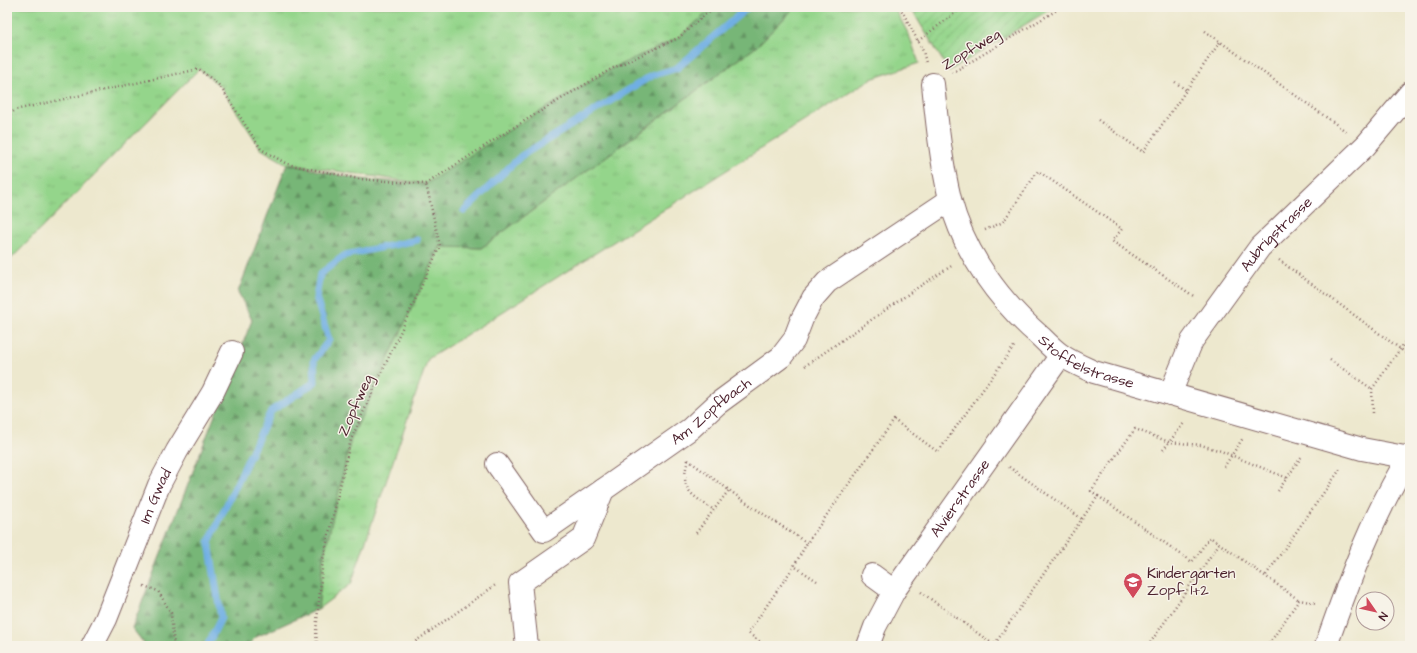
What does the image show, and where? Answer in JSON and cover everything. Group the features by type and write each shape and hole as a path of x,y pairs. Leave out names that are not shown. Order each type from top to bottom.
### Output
{"street":[{"name":"Stoffelstrasse","path":"933,84 941,159 950,200 965,240 980,267 1010,308 1024,323 1061,355 1094,372 1362,449 1409,457"},
{"name":"Aubrigstrasse","path":"1170,394 1192,341 1260,247 1366,145 1410,92"},
{"name":"Am Zopfbach","path":"497,464 544,531 690,430 717,404 781,357 794,340 813,298 827,282 950,200"},
{"name":"Im Gwad","path":"92,646 106,620 159,485 177,451 214,392 232,352"},
{"name":"Alvierstrasse","path":"868,646 880,616 898,585 1061,355"},
{"path":"1326,646 1350,579 1366,541 1385,498 1409,457"},
{"path":"527,646 520,583 583,539 603,490"},
{"path":"872,575 898,585"}],"path":[{"path":"7,117 15,110 199,69 220,86 262,149 287,164 359,179 426,184 516,126 611,70 678,38 714,7"},
{"path":"900,7 918,41 933,84"},
{"path":"955,7 958,11"},
{"path":"918,41 963,7"},
{"name":"Zopfweg","path":"933,84 1062,7"},
{"path":"1205,31 1366,145"},
{"path":"1098,120 1143,152 1220,42"},
{"path":"1175,82 1186,90"},
{"path":"965,240 1003,222 1038,171 1122,229 1112,241 1214,310"},
{"name":"Zopfweg","path":"317,646 316,631 323,559 351,438 440,246 426,184"},
{"path":"1260,247 1410,356"},
{"path":"1373,413 1372,390 1410,335"},
{"path":"766,646 748,633 794,566 807,543 894,420 938,452 1019,338"},
{"path":"1330,360 1372,390"},
{"path":"1164,450 1187,419"},
{"path":"1287,478 1231,455 1201,445 1169,442 1135,429 1091,491 1192,562 1210,537 1299,600 1320,604"},
{"path":"1224,467 1246,435"},
{"path":"1278,491 1305,452"},
{"path":"991,454 1082,519"},
{"path":"686,456 688,460 729,490 807,543"},
{"path":"688,460 684,472 684,482 688,490 714,510"},
{"path":"1266,576 1342,467"},
{"path":"696,533 729,490"},
{"path":"898,585 995,645 1098,496"},
{"path":"1148,646 1219,544"},
{"path":"794,566 817,581"},
{"path":"409,646 512,574 517,576 520,583"},
{"path":"123,579 158,591 171,613 174,646"},
{"path":"1272,646 1268,644 1299,600"}],"green space":[{"path":"7,7 714,7 678,38 611,69 426,184 287,164 261,149 220,86 199,69 7,263"},
{"path":"714,7 795,7 756,47 481,248 440,247 351,439 323,559 318,609 256,637 247,646 146,646 132,628 252,320 238,292 287,164 359,179 426,184 516,126 611,69 678,38"},
{"path":"795,7 892,7 895,9 909,35 919,63 871,79 428,359 351,584 318,609 323,559 351,439 440,246 481,248 756,47"},
{"path":"910,7 1054,7 949,71"}],"waterway":[{"path":"464,211 521,156 651,76 677,68 748,7"},
{"path":"207,646 221,618 209,542 271,411 315,382 314,360 329,340 316,297 320,274 345,255 417,240"}],"place":[{"name":"Kindergarten Zopf 1+2","path":"1133,599"}]}
